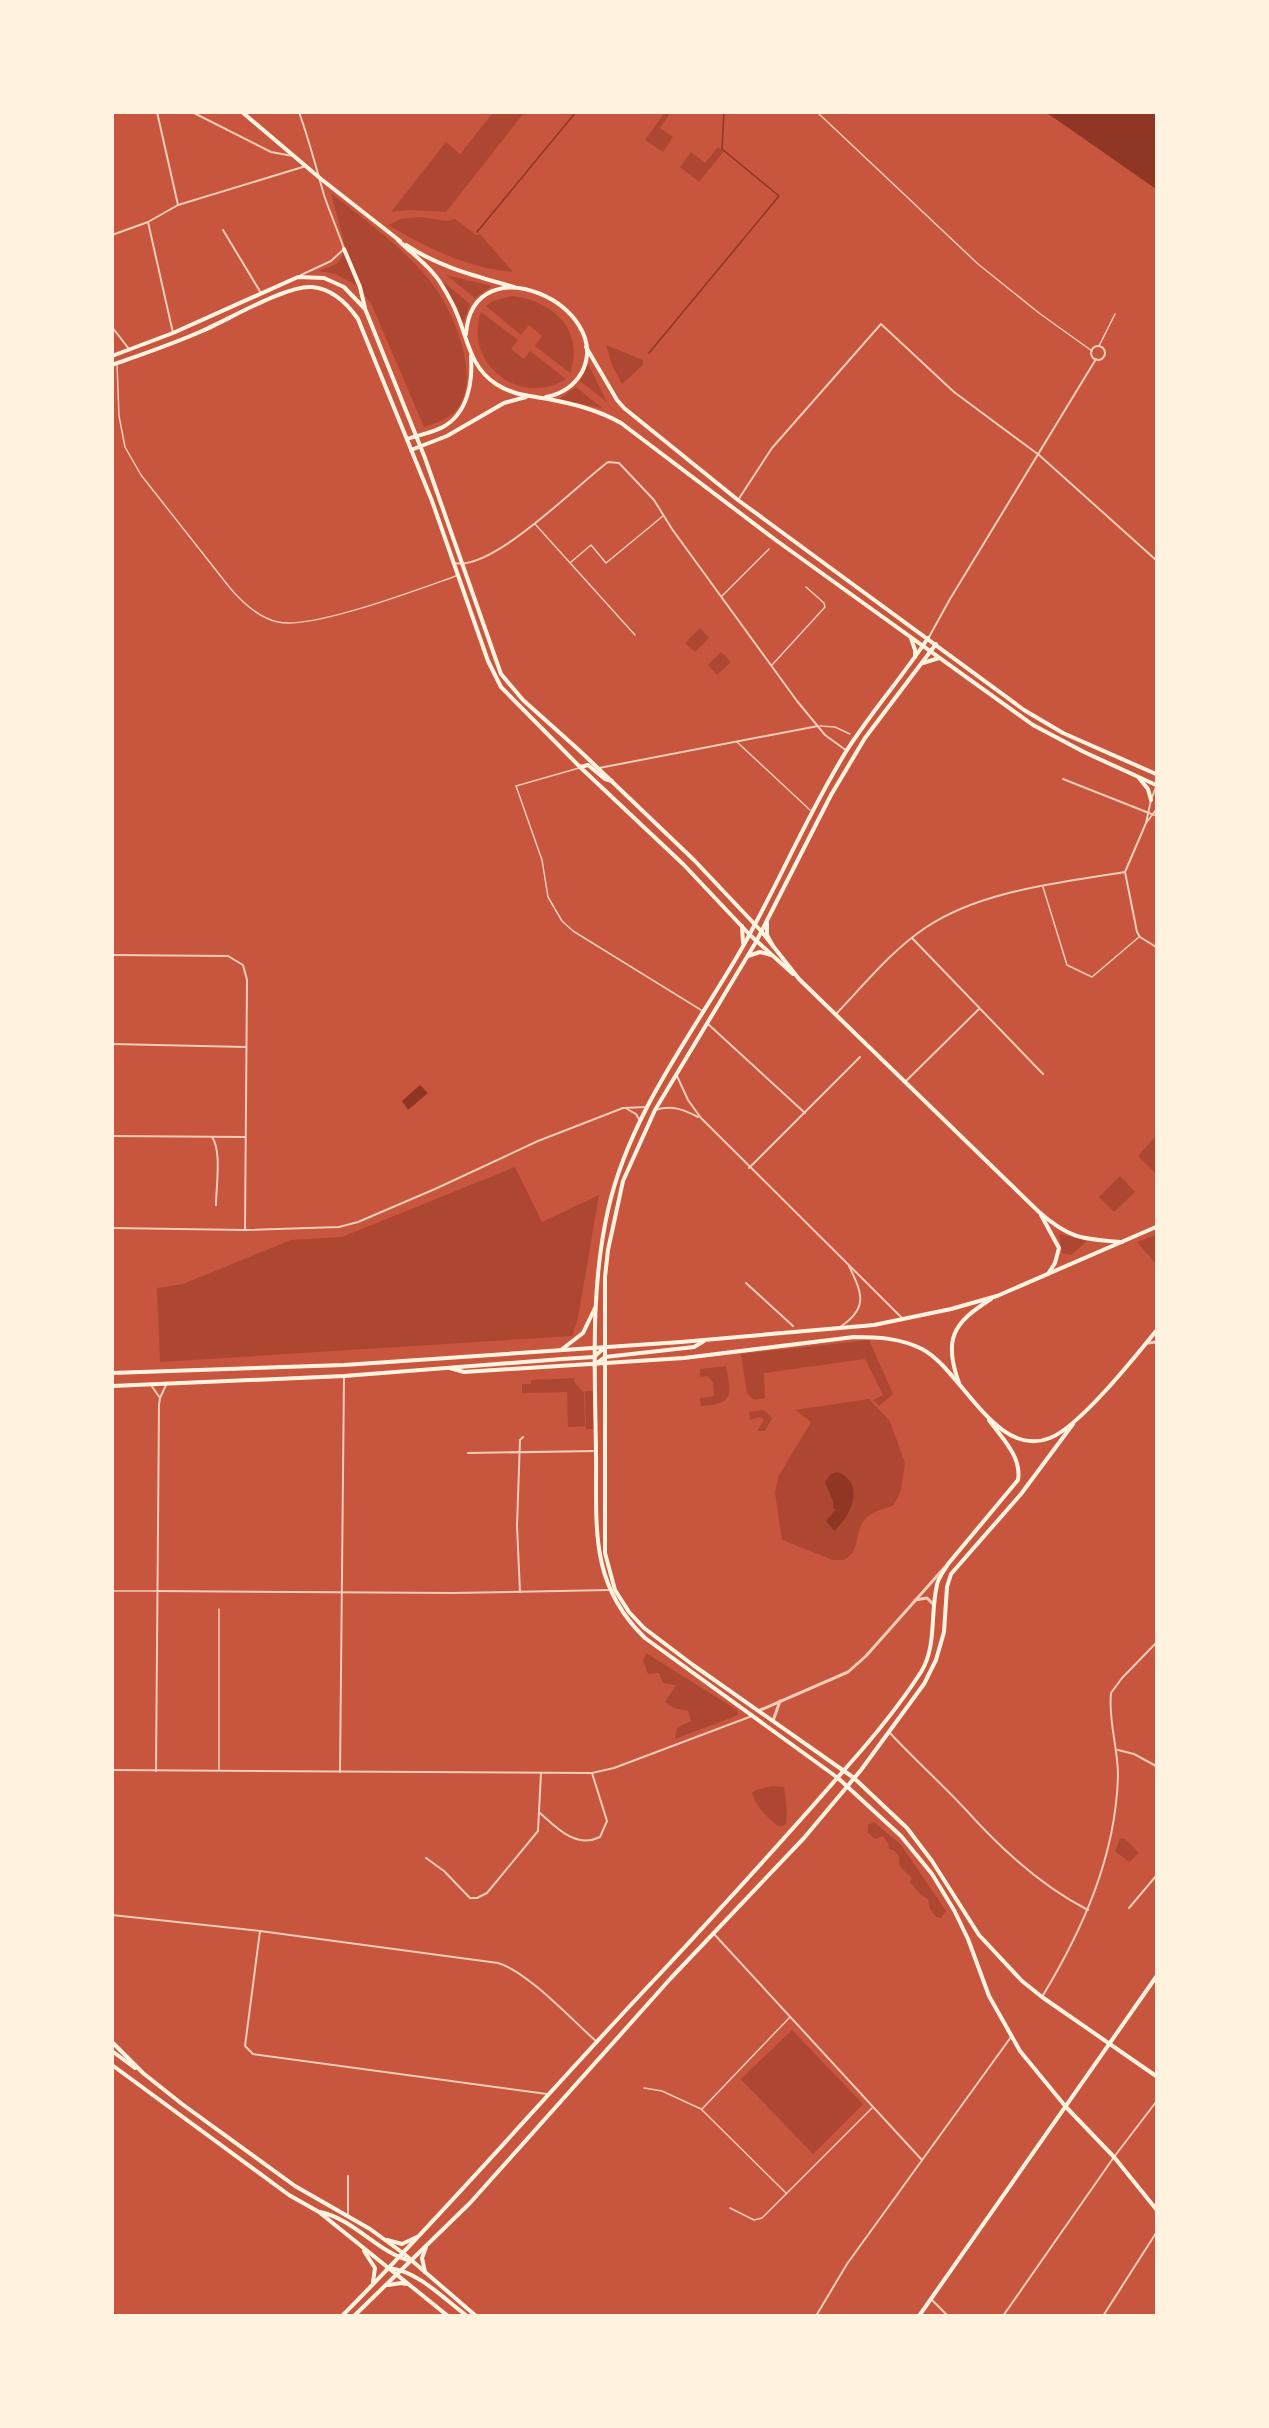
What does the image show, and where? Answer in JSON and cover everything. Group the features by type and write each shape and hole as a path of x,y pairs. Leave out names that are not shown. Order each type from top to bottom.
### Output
{"main road":[{"path":"242,112 294,157 398,240 438,279 457,313 471,356 472,376 463,406 457,415 441,428 407,439"},
{"path":"398,240 435,262 514,287 530,289 560,304 572,316 581,331 586,347 624,408 738,500 1017,705 1046,723 1156,774"},
{"path":"344,249 360,287 365,309 425,458 506,682 694,860 762,932 799,979"},
{"path":"112,356 173,333 298,277 316,276 335,282 365,309"},
{"path":"115,364 158,350 286,292 305,287 321,289 336,295 358,319 455,563 488,661 501,687 580,767 683,864 756,942 799,979 1039,1212 1066,1233 1080,1238 1122,1242"},
{"path":"465,337 470,313 477,303 494,291 514,287"},
{"path":"207,317 212,326"},
{"path":"543,398 556,395 576,381 583,370 586,347"},
{"path":"471,356 494,382 509,391 526,397 543,398 604,414 621,423 777,541 1033,725 1156,786"},
{"path":"378,369 388,365"},
{"path":"411,450 447,436 498,406 526,397"},
{"path":"413,428 427,432"},
{"path":"425,458 426,448 433,441"},
{"path":"909,635 914,646 915,657"},
{"path":"928,638 847,751 750,935 646,1107 617,1175 608,1209 600,1256 594,1348 598,1550 609,1590 622,1613 645,1638 838,1778 885,1819 917,1854 944,1891 969,1939 989,1996 1011,2037 1030,2065 1114,2157 1156,2209"},
{"path":"936,644 865,738 831,795 762,932 655,1110 630,1163 615,1212 607,1258 604,1365 604,1533 608,1566 615,1590 629,1612 644,1628 844,1770 907,1828 932,1861 979,1935 1022,1981 1156,2076"},
{"path":"920,665 939,658"},
{"path":"580,767 588,765 605,779 612,781"},
{"path":"1136,776 1148,789 1151,800"},
{"path":"767,922 767,935 773,946"},
{"path":"742,926 743,947"},
{"path":"747,957 760,952 771,955"},
{"path":"1039,1212 1059,1248 1055,1263 1048,1274"},
{"path":"959,1385 951,1357 952,1339 956,1328 966,1316 997,1296 1156,1227"},
{"path":"112,1373 344,1365 704,1340 839,1328 903,1319 997,1296"},
{"path":"559,1351 583,1333 597,1305"},
{"path":"400,2269 411,2261 484,2187 713,1933 804,1838 848,1786 924,1684 936,1660 944,1632 947,1587 951,1574 1021,1494 1073,1424 1156,1331"},
{"path":"595,1337 600,1342 605,1338"},
{"path":"342,2316 400,2258 753,1875 838,1778 910,1687 925,1664 932,1645 937,1584 948,1564 1018,1480 1020,1469 1016,1458 959,1385 923,1350 898,1340 854,1337 684,1358 604,1365 464,1372 450,1368"},
{"path":"594,1365 605,1357 694,1347 704,1340"},
{"path":"112,1386 344,1376 594,1357 605,1347"},
{"path":"594,1373 600,1369 605,1374"},
{"path":"988,1420 1011,1434 1031,1441 1051,1438 1073,1424"},
{"path":"969,1939 979,1935"},
{"path":"919,2316 1156,1977"},
{"path":"112,2042 143,2073"},
{"path":"112,2051 295,2186 348,2215 403,2253 476,2316"},
{"path":"112,2065 289,2195 356,2229 400,2258 411,2261"},
{"path":"319,2212 448,2316"},
{"path":"381,2237 402,2244 420,2236"},
{"path":"360,2246 375,2268 375,2277 371,2286"},
{"path":"425,2272 422,2258 426,2246"},
{"path":"354,2316 397,2275 400,2269 400,2258"},
{"path":"388,2268 400,2269 467,2316"},
{"path":"381,2290 395,2283 408,2284"}],"street":[{"path":"157,112 177,205"},
{"path":"192,112 271,152 294,157"},
{"path":"298,277 332,261 344,249 324,196 321,179 299,112"},
{"path":"112,235 148,222 177,205 306,166"},
{"path":"148,222 173,333"},
{"path":"223,230 261,293"},
{"path":"738,500 772,448 881,324 954,392 1039,455 1156,560"},
{"path":"112,327 129,349"},
{"path":"928,638 1096,359 1104,355 1104,350 1099,346 1092,351 1092,356 1096,359"},
{"path":"455,563 462,564 497,550 535,524 611,461 621,464 654,500 663,516 771,665 818,726 847,751"},
{"path":"598,768 818,726"},
{"path":"1063,778 1154,815"},
{"path":"1156,786 1146,823 1125,872 1135,927 1140,937 1156,946"},
{"path":"1146,823 1156,810"},
{"path":"835,1014 912,938 934,922 964,907 995,897 1125,872"},
{"path":"912,938 1043,1074"},
{"path":"112,954 228,956 239,961 246,972 245,1230"},
{"path":"905,1082 979,1009"},
{"path":"708,1023 806,1113"},
{"path":"112,1044 246,1047"},
{"path":"749,1168 860,1057"},
{"path":"676,1074 680,1086 701,1118 903,1319"},
{"path":"112,1228 245,1230 325,1228 358,1222 538,1141 624,1108 646,1107"},
{"path":"655,1110 666,1107 682,1108 701,1118"},
{"path":"624,1108 636,1114 640,1121"},
{"path":"112,1136 246,1137"},
{"path":"211,1136 216,1146 216,1205"},
{"path":"839,1328 856,1314 861,1300 858,1282 847,1264"},
{"path":"746,1283 793,1326"},
{"path":"1142,1348 1149,1343 1156,1342"},
{"path":"340,1772 340,1592 344,1376"},
{"path":"156,1771 159,1398 167,1384"},
{"path":"150,1385 159,1398"},
{"path":"520,1592 517,1526 519,1452 520,1440 524,1437"},
{"path":"468,1453 596,1451"},
{"path":"758,1711 848,1672 866,1656 948,1564"},
{"path":"157,1591 615,1590"},
{"path":"913,1601 927,1598 934,1605"},
{"path":"1042,1997 1073,1943 1088,1910 1100,1878 1115,1814 1117,1750 1110,1694 1122,1678 1156,1643"},
{"path":"773,1721 780,1701"},
{"path":"112,1770 592,1773 614,1768 752,1716"},
{"path":"889,1732 977,1824 1016,1861 1059,1896 1088,1910"},
{"path":"1117,1750 1134,1754 1155,1765 1156,1760"},
{"path":"426,1857 444,1871 468,1897 477,1898 492,1888 538,1831 541,1773"},
{"path":"540,1813 558,1830 576,1839 589,1841 600,1837 607,1821 592,1773"},
{"path":"1129,1908 1156,1876"},
{"path":"112,1915 428,1952 509,1966 523,1975 597,2042"},
{"path":"260,1931 244,2046 253,2054 550,2094"},
{"path":"713,1933 921,2159"},
{"path":"816,2316 847,2264 1011,2037"},
{"path":"1003,2316 1114,2157 1156,2102"},
{"path":"348,2176 348,2215"},
{"path":"1103,2316 1156,2233"},
{"path":"931,2299 948,2316"}],"lane":[{"path":"817,112 978,264 1092,351"},
{"path":"1099,346 1115,314"},
{"path":"115,364 119,416 125,447 141,475 230,588 244,604 264,616 279,622 311,620 398,596 465,573"},
{"path":"570,563 591,545 606,563 663,516"},
{"path":"535,524 635,635"},
{"path":"722,597 769,549"},
{"path":"771,665 825,607 824,603 806,587"},
{"path":"818,726 835,726 850,734"},
{"path":"737,741 813,813"},
{"path":"580,767 516,786 542,860 550,903 573,932 704,1012"},
{"path":"1043,887 1067,965 1092,977 1140,937"},
{"path":"112,1591 157,1591"},
{"path":"219,1609 219,1771"},
{"path":"701,2109 790,2017"},
{"path":"644,2088 662,2091 701,2109 787,2194"},
{"path":"730,2208 750,2219 758,2220 872,2108"}],"shaded area":[{"path":"665,112 669,115 660,128 673,137 663,152 645,140"},
{"path":"493,113 524,113 446,212 410,210 391,212 446,142 460,154"},
{"path":"1047,113 1156,113 1156,189"},
{"path":"718,147 724,151 699,182 680,167 691,152 705,163"},
{"path":"331,193 408,257 431,282 448,309 462,345 467,381 464,397 456,410 445,419 424,427 371,303 356,285 335,274 319,271 337,264 346,250"},
{"path":"421,217 447,221 455,219 476,235 480,234 513,272 496,270 448,256 388,225 401,219"},
{"path":"446,275 492,286 475,298"},
{"path":"441,280 470,304 463,323"},
{"path":"512,296 540,304 562,320 573,344 570,373 535,346 542,336 529,325 521,335 486,306 493,301"},
{"path":"481,312 518,340 511,349 524,359 530,351 566,379 548,387 531,388 514,384 499,376 488,363 480,348 478,331"},
{"path":"606,345 643,360 643,365 622,384 612,365"},
{"path":"588,364 607,402 580,381"},
{"path":"576,387 602,408 559,399"},
{"path":"700,628 709,638 695,652 685,643"},
{"path":"721,652 731,662 717,675 708,665"},
{"path":"420,1085 428,1093 408,1110 402,1101"},
{"path":"1156,1136 1156,1174 1138,1156"},
{"path":"515,1167 542,1222 599,1195 578,1318 572,1336 160,1362 157,1288 183,1284 291,1240 342,1237"},
{"path":"1120,1176 1135,1192 1114,1212 1099,1197"},
{"path":"1059,1234 1087,1241 1071,1255 1062,1253"},
{"path":"1156,1235 1156,1264 1137,1242"},
{"path":"869,1340 893,1394 879,1406 873,1400 883,1395 865,1359 764,1373 765,1398 754,1400 747,1393 741,1354"},
{"path":"726,1366 728,1396 720,1403 701,1406 700,1398 714,1396 713,1383 708,1376 700,1377 700,1369"},
{"path":"574,1378 575,1383 584,1393 585,1426 568,1427 567,1392 522,1393 522,1384 531,1384 531,1380"},
{"path":"585,1391 594,1391 595,1429 586,1429"},
{"path":"869,1399 890,1421 905,1463 901,1490 894,1505 867,1517 860,1528 853,1551 844,1560 833,1560 782,1540 775,1493 778,1477 811,1422 795,1410"},
{"path":"764,1410 772,1418 765,1431 757,1431 763,1419 760,1417 750,1420 749,1412"},
{"path":"838,1472 847,1477 854,1492 846,1517 834,1531 826,1521 836,1509 833,1508 833,1501 825,1482 831,1474"},
{"path":"646,1653 737,1710 738,1715 675,1739 677,1728 691,1721 688,1711 674,1708 665,1702 676,1685 663,1683 659,1673 648,1674 643,1661"},
{"path":"773,1786 784,1787 786,1824 780,1827 763,1813 752,1793"},
{"path":"874,1822 901,1845 946,1911 941,1918 936,1917 930,1909 928,1899 921,1895 910,1882 912,1878 901,1867 899,1857 895,1851 889,1849 883,1836 875,1839 868,1833 868,1825"},
{"path":"1124,1838 1139,1853 1129,1862 1115,1851 1120,1839"},
{"path":"792,2030 863,2104 813,2154 741,2079"}],"waterway":[{"path":"477,232 576,112"},
{"path":"649,353 779,196 722,149 724,112"}]}
